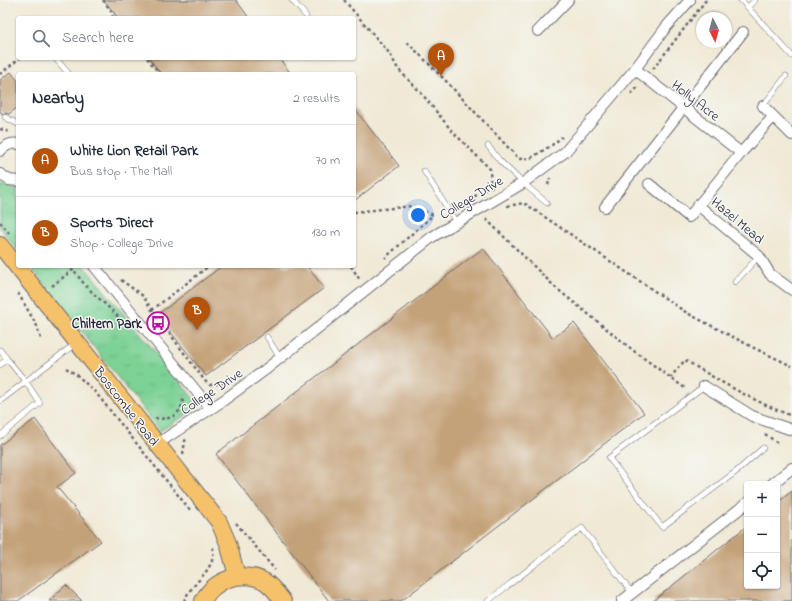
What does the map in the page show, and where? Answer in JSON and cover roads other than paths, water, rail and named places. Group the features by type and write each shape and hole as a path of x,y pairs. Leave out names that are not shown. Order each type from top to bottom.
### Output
{"main road":[{"name":"Boscombe Road","path":"0,245 16,265"},
{"name":"Boscombe Road","path":"18,268 219,522 228,543 237,576"},
{"path":"203,601 212,588 224,580 237,576 251,577 264,581 275,590 283,601"}],"street":[{"path":"538,31 568,0"},
{"name":"College Drive","path":"158,444 210,408 238,391 432,237 523,184 565,152 635,69 690,0"},
{"path":"605,208 743,32"},
{"name":"Holly Acre","path":"635,69 683,109 741,153"},
{"path":"763,106 792,135"},
{"path":"649,184 689,217 741,153 773,117"},
{"path":"0,151 5,146 16,144"},
{"path":"0,174 9,180 16,181"},
{"name":"Hazel Mead","path":"699,206 759,256 770,274 792,290"},
{"path":"96,268 210,408"},
{"path":"704,386 752,416 792,430"},
{"path":"776,481 792,468"},
{"path":"622,601 744,505"}],"lane":[{"path":"292,0 306,16"},
{"path":"741,0 792,56"},
{"path":"748,7 755,0"},
{"path":"57,60 67,72"},
{"path":"763,106 786,76"},
{"path":"5,117 16,123"},
{"path":"488,146 500,161 523,184 547,203"},
{"path":"424,171 456,222"},
{"path":"736,282 759,256"},
{"path":"268,337 280,358"},
{"path":"0,401 77,342"},
{"path":"0,350 26,382 40,403 0,436"},
{"path":"0,365 7,360"},
{"path":"704,386 609,458 662,527 732,475 763,448"},
{"path":"488,601 582,528 632,593"}],"place":[{"name":"White Lion Retail Park","path":"441,76"},
{"name":"Chiltern Park","path":"158,323"},
{"name":"Sports Direct","path":"197,330"}]}
